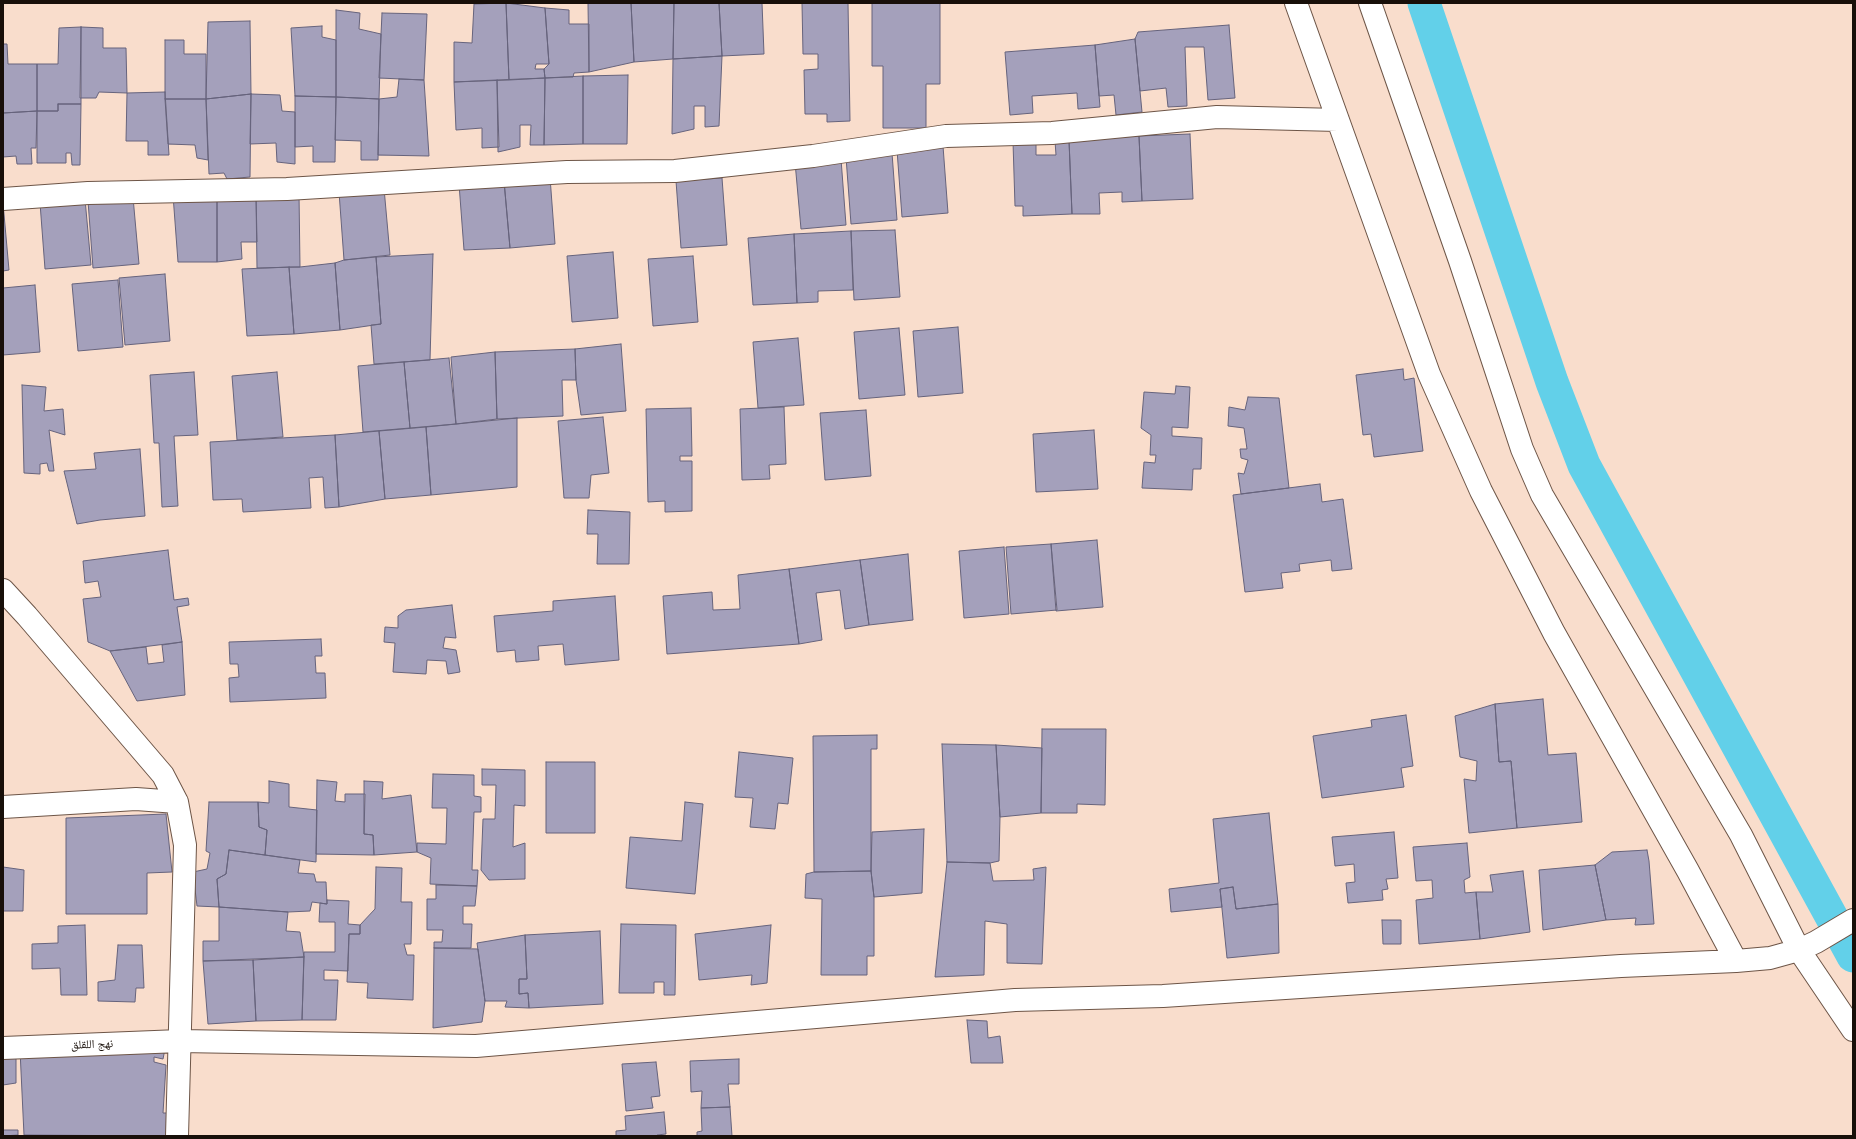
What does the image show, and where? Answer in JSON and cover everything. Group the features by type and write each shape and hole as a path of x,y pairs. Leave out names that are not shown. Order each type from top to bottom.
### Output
{"street":[{"path":"1296,3 1429,374 1481,491 1554,633 1688,871 1736,961"},
{"path":"1370,3 1460,261 1522,449 1542,495 1741,835 1808,946 1853,1030"},
{"path":"3,199 88,194 287,189 567,172 675,171 813,156 946,136 1052,132 1217,117 1338,120"},
{"path":"3,590 163,775 176,802 185,845 177,1136"},
{"path":"3,807 136,799 176,802"},
{"name":"نهج اللقلق","path":"3,1048 180,1041 476,1046 1015,1000 1163,996 1621,966 1736,961 1770,958 1808,946 1853,920"}],"building":[{"path":"506,3 545,8 549,64 536,64 535,69 544,69 545,78 509,80"},
{"path":"506,3 509,80 454,82 454,42 472,43 474,4"},
{"path":"588,3 631,3 634,62 589,72"},
{"path":"631,3 674,3 673,59 634,62"},
{"path":"674,3 719,3 722,56 673,59"},
{"path":"719,3 762,3 764,54 722,56"},
{"path":"802,3 848,3 850,121 827,122 827,114 805,114 804,70 818,69 818,54 803,54"},
{"path":"872,3 940,3 940,84 926,84 926,128 883,128 883,66 872,66"},
{"path":"545,8 569,10 569,24 589,24 589,72 574,73 573,77 545,78 544,69 549,64"},
{"path":"336,10 360,13 359,29 381,34 379,99 336,97"},
{"path":"382,13 427,14 424,80 379,78"},
{"path":"250,21 251,94 206,99 208,22"},
{"path":"1229,25 1235,98 1208,100 1204,47 1185,47 1187,106 1168,107 1166,88 1140,91 1135,39 1138,32"},
{"path":"322,26 322,37 336,40 336,97 295,96 291,28"},
{"path":"81,27 81,104 58,104 58,111 37,111 37,64 58,64 59,28"},
{"path":"81,27 103,28 103,48 126,48 127,93 99,92 96,98 80,98"},
{"path":"1135,39 1142,112 1116,115 1114,95 1099,96 1095,45"},
{"path":"165,40 184,40 184,54 206,54 206,99 165,99"},
{"path":"3,44 7,44 8,64 37,64 37,111 3,113"},
{"path":"1095,45 1100,107 1078,109 1077,93 1032,96 1033,113 1010,115 1005,52"},
{"path":"722,56 719,126 705,127 705,106 694,106 694,129 672,134 673,59"},
{"path":"628,75 627,144 583,144 583,76"},
{"path":"583,76 583,144 544,145 545,78"},
{"path":"545,78 544,145 530,145 531,125 520,125 520,147 498,152 497,80"},
{"path":"399,79 424,80 429,156 378,155 379,99 397,97"},
{"path":"497,80 499,147 482,148 482,128 456,130 454,82"},
{"path":"165,92 169,155 148,155 148,141 126,141 127,93"},
{"path":"251,94 280,95 282,111 295,112 295,164 277,162 276,143 250,144"},
{"path":"251,94 250,177 227,179 224,173 209,174 206,99"},
{"path":"295,96 336,97 335,162 313,162 313,146 295,147"},
{"path":"336,97 379,99 378,160 361,160 361,141 335,140"},
{"path":"165,99 206,99 208,160 197,158 195,145 168,144"},
{"path":"58,104 81,104 80,165 72,165 71,153 66,153 66,163 37,163 37,111 58,111"},
{"path":"37,111 36,148 31,148 32,164 17,164 16,156 3,157 3,113"},
{"path":"1190,134 1193,199 1142,201 1139,136"},
{"path":"1139,136 1142,201 1122,202 1122,192 1099,193 1100,214 1072,214 1069,140"},
{"path":"1069,140 1072,214 1023,216 1023,206 1015,206 1013,142 1036,141 1036,155 1056,155 1055,141"},
{"path":"943,146 948,213 902,217 897,150"},
{"path":"892,153 897,220 851,224 846,157"},
{"path":"841,159 846,225 801,229 795,162"},
{"path":"550,177 555,244 510,248 504,181"},
{"path":"722,178 727,245 681,248 676,181"},
{"path":"504,181 510,248 464,250 459,184"},
{"path":"384,188 390,255 344,260 339,192"},
{"path":"217,194 217,262 178,262 173,195"},
{"path":"217,194 256,194 257,242 241,242 242,259 217,262"},
{"path":"256,194 299,194 300,267 257,268"},
{"path":"133,197 139,264 93,268 88,201"},
{"path":"85,199 91,265 45,269 40,203"},
{"path":"3,203 9,270 3,271"},
{"path":"895,230 900,297 854,300 851,231"},
{"path":"851,231 853,290 818,291 818,302 797,303 794,234"},
{"path":"794,234 797,303 753,305 748,238"},
{"path":"613,252 618,318 572,322 567,256"},
{"path":"433,254 430,360 374,364 371,325 381,324 376,257"},
{"path":"693,256 698,322 653,326 648,259"},
{"path":"376,257 381,324 340,330 335,263 344,260"},
{"path":"335,263 340,330 294,334 289,267"},
{"path":"289,267 294,334 247,336 242,269"},
{"path":"165,274 170,341 125,345 119,278"},
{"path":"118,280 123,347 78,351 72,284"},
{"path":"35,285 40,352 3,355 3,288"},
{"path":"958,327 963,393 918,397 913,331"},
{"path":"899,328 905,395 859,399 854,332"},
{"path":"798,338 804,405 758,408 753,342"},
{"path":"621,344 626,411 581,415 576,380 575,349"},
{"path":"575,349 576,380 562,380 563,416 497,419 495,352"},
{"path":"495,352 497,419 456,424 451,357"},
{"path":"449,358 456,424 410,428 404,362"},
{"path":"404,362 410,428 363,432 358,366"},
{"path":"1403,369 1404,380 1414,378 1423,451 1374,457 1371,434 1363,435 1356,375"},
{"path":"194,372 198,435 174,436 178,506 162,507 159,443 154,443 150,375"},
{"path":"277,372 283,437 237,440 232,376"},
{"path":"22,385 46,387 44,411 63,409 65,435 49,430 54,471 49,471 47,463 40,464 40,474 24,473"},
{"path":"1176,386 1190,387 1188,428 1172,427 1172,436 1202,438 1201,469 1193,469 1192,490 1142,488 1144,462 1155,463 1156,455 1150,455 1151,435 1141,428 1144,392 1175,394"},
{"path":"1248,397 1279,398 1289,488 1241,494 1238,473 1244,474 1248,460 1241,458 1240,449 1247,449 1244,428 1228,426 1229,407 1245,410"},
{"path":"784,407 786,464 769,465 770,479 742,480 740,409"},
{"path":"691,408 692,456 680,456 680,461 692,461 692,511 665,512 665,501 648,502 646,409"},
{"path":"866,410 871,476 825,480 820,413"},
{"path":"603,417 609,473 591,475 589,498 564,498 558,421"},
{"path":"517,418 517,487 431,495 426,427"},
{"path":"426,427 431,495 385,499 379,431"},
{"path":"1094,430 1098,489 1036,492 1033,434"},
{"path":"379,431 385,499 339,507 335,435"},
{"path":"335,435 339,507 325,508 323,477 309,478 311,508 243,512 242,499 213,500 210,442"},
{"path":"140,449 145,516 100,520 77,524 64,471 96,469 94,453"},
{"path":"1320,484 1322,502 1343,499 1352,569 1332,571 1331,560 1299,564 1300,571 1281,573 1283,588 1245,592 1233,495"},
{"path":"588,510 630,512 629,564 597,564 598,534 587,534"},
{"path":"1097,540 1103,607 1056,611 1051,544"},
{"path":"1051,544 1057,610 1011,614 1006,547"},
{"path":"1004,547 1009,614 964,618 959,551"},
{"path":"168,550 174,600 188,598 189,605 177,607 182,642 110,651 88,642 83,599 101,597 98,581 85,583 83,561"},
{"path":"908,554 913,620 869,625 860,560"},
{"path":"860,560 869,625 845,629 840,590 816,593 822,640 799,644 789,569"},
{"path":"789,569 799,644 667,654 663,596 712,592 713,610 740,609 738,575"},
{"path":"615,596 619,660 565,665 563,644 538,646 539,660 516,662 515,650 497,652 494,616 553,611 553,601"},
{"path":"452,605 456,638 445,637 443,648 456,650 460,672 448,674 446,661 427,660 426,674 393,672 395,643 384,642 385,627 398,628 398,616 406,610"},
{"path":"321,639 322,656 315,656 316,673 325,673 326,698 230,702 229,678 239,677 238,664 230,664 229,642"},
{"path":"182,642 185,695 137,701 110,651 146,647 148,664 164,662 162,645"},
{"path":"1543,699 1548,755 1576,753 1582,822 1517,828 1511,761 1499,762 1495,704"},
{"path":"1495,704 1499,762 1511,761 1517,828 1469,833 1464,779 1476,781 1477,761 1460,757 1455,716"},
{"path":"1406,715 1413,766 1401,768 1404,787 1322,798 1313,736 1372,727 1371,720"},
{"path":"1042,729 1106,729 1105,805 1077,804 1077,813 1041,813"},
{"path":"877,735 877,749 871,749 871,871 814,872 813,736"},
{"path":"942,744 996,745 1000,817 999,861 990,863 947,862"},
{"path":"996,745 1042,748 1041,813 1000,817"},
{"path":"739,752 793,758 788,804 778,803 775,829 750,827 753,798 735,797"},
{"path":"546,762 595,762 595,833 546,833"},
{"path":"482,769 525,770 525,806 514,805 513,847 525,843 525,879 489,880 481,870 483,819 495,819 496,785 482,785"},
{"path":"433,774 474,775 474,796 481,797 481,812 474,812 472,870 478,870 477,886 430,884 431,858 417,852 417,843 446,844 447,808 432,808"},
{"path":"317,780 337,782 335,801 345,802 345,794 365,794 364,834 373,835 374,855 316,854"},
{"path":"269,781 289,784 289,807 317,810 316,862 265,855 267,830 259,827 258,802 269,803"},
{"path":"364,781 383,782 382,799 411,795 417,852 374,855 373,835 364,834"},
{"path":"209,802 258,802 259,827 267,830 265,855 229,850 226,874 217,879 219,907 197,906 193,872 207,869 210,853 206,851"},
{"path":"685,802 703,804 695,894 626,888 630,837 682,841"},
{"path":"1269,813 1278,904 1236,909 1233,887 1220,889 1222,907 1171,912 1169,889 1219,883 1213,819"},
{"path":"166,814 172,872 147,873 147,914 66,914 66,818"},
{"path":"924,829 922,893 874,897 871,871 872,832"},
{"path":"1394,832 1398,878 1386,879 1388,889 1382,890 1383,900 1348,903 1346,883 1355,882 1354,864 1335,866 1332,837"},
{"path":"1467,843 1470,877 1464,880 1465,893 1476,892 1480,939 1419,944 1416,900 1433,898 1432,880 1416,881 1413,847"},
{"path":"229,850 300,860 298,873 314,874 316,882 326,882 327,904 312,902 310,911 288,912 219,907 217,879 226,874"},
{"path":"1647,850 1654,924 1635,925 1636,918 1606,920 1595,865 1612,852"},
{"path":"947,862 990,863 993,881 1034,880 1033,869 1046,867 1042,964 1007,963 1007,924 985,921 984,975 935,977"},
{"path":"1595,865 1606,920 1543,930 1539,870"},
{"path":"3,867 24,870 23,911 3,911"},
{"path":"376,867 402,868 401,902 412,902 411,944 404,944 407,955 414,955 413,1000 367,998 368,983 347,982 349,934 360,934 360,925 375,909"},
{"path":"871,871 874,897 874,956 867,956 867,975 821,975 822,899 805,898 806,874 814,872"},
{"path":"1523,871 1530,932 1480,939 1476,892 1493,892 1490,875"},
{"path":"436,885 477,886 475,906 463,906 463,924 472,924 471,948 434,948 434,942 442,942 443,930 427,930 427,899 436,899"},
{"path":"1233,887 1236,909 1278,904 1279,953 1227,958 1220,889"},
{"path":"327,900 349,901 348,924 360,925 360,934 349,934 348,971 324,970 324,980 338,980 336,1020 302,1020 304,952 335,952 335,922 319,922 320,903 327,904"},
{"path":"219,907 288,912 286,931 300,932 304,957 203,961 203,941 219,941"},
{"path":"1382,920 1401,920 1401,944 1383,944"},
{"path":"621,924 676,925 675,995 664,995 664,982 654,982 654,993 619,993"},
{"path":"85,925 87,995 61,995 60,968 32,969 32,944 58,943 58,926"},
{"path":"771,925 767,983 751,985 752,975 699,980 695,934"},
{"path":"600,931 603,1004 529,1008 528,993 519,994 519,979 527,979 525,935"},
{"path":"525,935 527,979 519,979 519,994 528,993 529,1008 505,1007 507,1001 485,1001 477,943"},
{"path":"118,945 142,945 144,988 136,988 135,1002 98,1001 98,982 115,980"},
{"path":"434,948 478,949 485,1001 482,1022 433,1028"},
{"path":"304,957 302,1020 256,1021 253,960"},
{"path":"253,960 256,1021 208,1024 203,961"},
{"path":"967,1020 987,1021 988,1038 1000,1036 1003,1063 971,1063"},
{"path":"165,1049 163,1059 154,1057 154,1062 166,1065 163,1113 168,1113 166,1136 24,1135 20,1050"},
{"path":"3,1050 16,1050 16,1083 3,1085"},
{"path":"739,1059 739,1084 728,1084 730,1107 701,1108 702,1091 691,1092 690,1061"},
{"path":"656,1062 660,1096 651,1097 653,1108 626,1111 622,1064"},
{"path":"730,1107 732,1136 697,1136 697,1132 702,1131 701,1108"},
{"path":"664,1112 666,1134 657,1136 616,1136 616,1131 626,1130 625,1116"},
{"path":"3,1130 18,1130 18,1135 3,1136"}],"waterway":[{"path":"1424,3 1552,382 1584,465 1853,956"}]}
